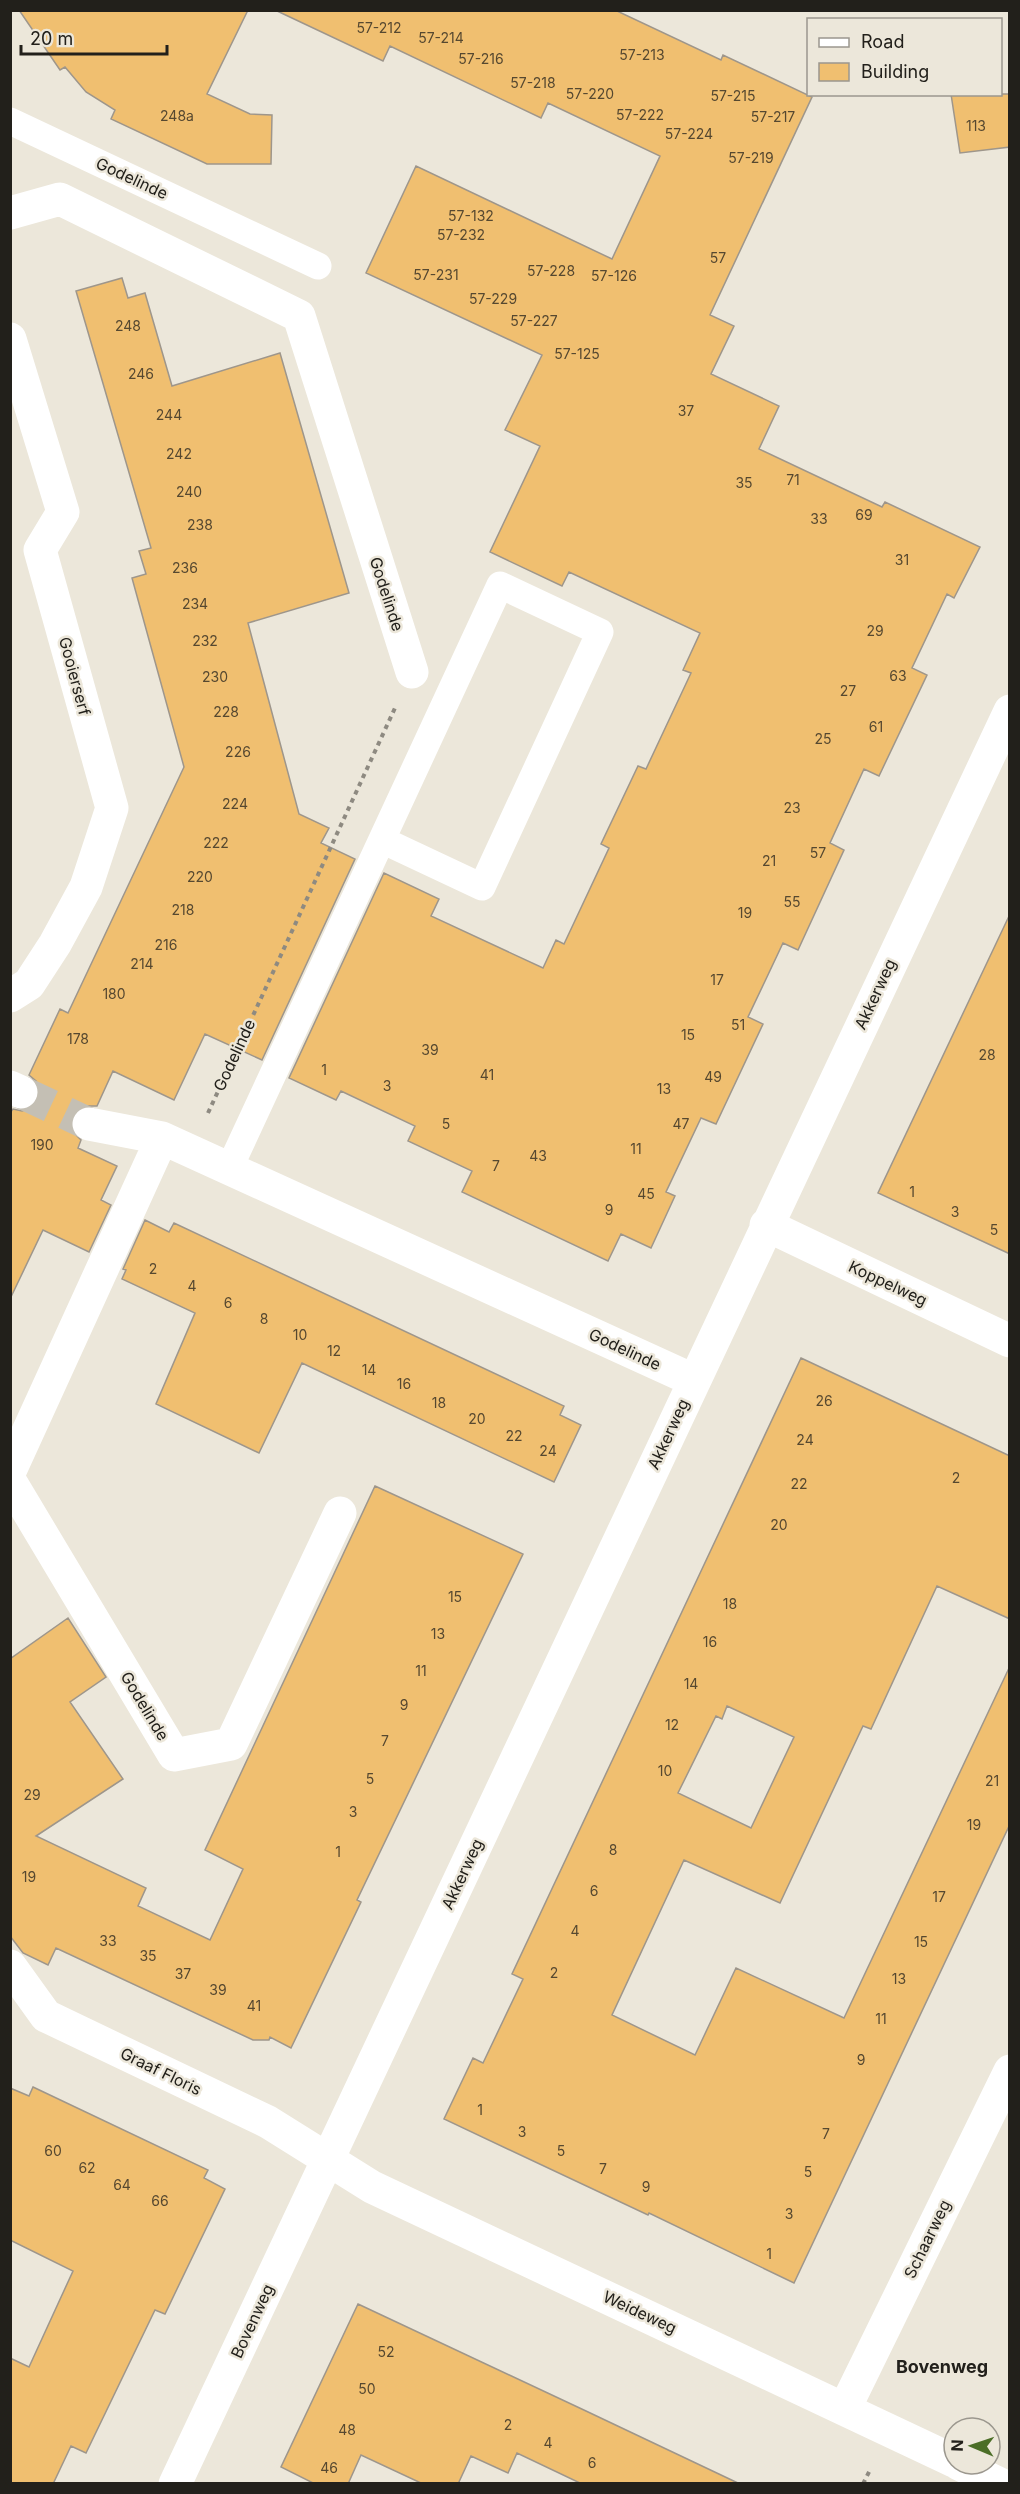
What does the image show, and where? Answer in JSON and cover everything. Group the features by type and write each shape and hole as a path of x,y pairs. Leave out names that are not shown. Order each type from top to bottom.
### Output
{"street":[{"name":"Godelinde","path":"10,213 60,199 299,316 412,672"},
{"name":"Gooierserf","path":"10,339 63,512 40,550 112,808 86,887 55,945 29,984 10,996"},
{"name":"Akkerweg","path":"328,2159 765,1225 1010,711"},
{"name":"Godelinde","path":"89,1124 176,1145 693,1380"},
{"path":"10,1471 176,1145"},
{"name":"Koppelweg","path":"765,1225 1010,1341"},
{"name":"Godelinde","path":"10,1481 174,1755 231,1744 340,1513"},
{"name":"Graaf Floris","path":"10,1966 46,2016 268,2122 328,2159"},
{"name":"Schaarweg","path":"845,2408 1010,2071"},
{"name":"Weideweg","path":"328,2159 372,2187 845,2408 942,2456"},
{"name":"Bovenweg","path":"175,2484 328,2159"},
{"path":"984,2476 1000,2484"}],"lane":[{"name":"Godelinde","path":"10,121 318,266"},
{"path":"229,1169 500,585 600,632 482,887 382,840"}],"path":[{"name":"Godelinde","path":"176,1145 412,672"}],"building":[{"path":"19,10 248,10 207,94 250,114 272,115 271,164 207,164 111,119 115,110 86,92 65,67 60,70"},
{"path":"275,10 615,10 721,60 723,55 812,97 710,315 734,326 711,374 779,406 759,449 882,507 885,502 980,547 954,598 947,594 912,668 927,675 879,776 864,769 830,843 844,850 798,950 783,943 748,1017 763,1024 716,1124 701,1118 666,1192 675,1196 651,1248 621,1234 608,1261 462,1192 472,1171 408,1141 415,1126 341,1091 336,1100 289,1078 384,873 439,899 431,916 543,968 556,940 564,944 609,848 601,844 638,766 646,769 691,673 683,670 700,633 569,572 562,586 490,552 540,446 505,430 542,355 366,273 416,166 612,259 660,156 548,103 541,118 390,46 383,61"},
{"path":"1010,94 1010,147 960,153 951,96"},
{"path":"122,278 128,298 145,293 172,386 280,353 349,593 248,623 299,814 329,828 321,843 355,859 262,1060 205,1034 174,1100 113,1071 97,1106 83,1106 74,1112 71,1130 81,1140 78,1148 117,1166 101,1200 111,1205 89,1252 43,1230 10,1299 10,1113 13,1109 22,1111 31,1108 38,1100 40,1090 36,1081 29,1075 60,1009 68,1013 184,767 132,578 146,574 139,551 151,548 76,291"},
{"path":"1010,914 1010,1254 878,1193"},
{"path":"145,1220 169,1232 174,1223 564,1406 560,1415 581,1425 554,1482 302,1363 259,1453 156,1404 195,1313 122,1279 126,1270 123,1269"},
{"path":"801,1358 1010,1456 1010,1619 937,1586 871,1729 863,1726 780,1903 684,1860 612,2015 695,2055 736,1968 844,2018 1010,1666 1010,1824 794,2283 649,2213 648,2215 444,2119 473,2058 483,2063 523,1979 512,1974","holes":["727,1706 794,1737 751,1828 678,1793 716,1716 722,1719"]},
{"path":"375,1486 523,1554 357,1900 361,1902 291,2048 270,2037 269,2040 253,2040 56,1948 48,1965 23,1953 10,1936 10,1659 68,1618 106,1677 70,1702 123,1779 36,1836 146,1888 138,1906 210,1940 243,1869 205,1850"},
{"path":"33,2087 208,2170 204,2178 225,2189 165,2314 155,2310 86,2453 71,2446 53,2484 10,2484 10,2358 29,2367 73,2271 10,2240 10,2088 29,2096"},
{"path":"358,2304 740,2484 582,2484 517,2453 508,2473 471,2456 458,2484 423,2484 361,2455 348,2484 315,2484 281,2467"}],"tunnel":[{"path":"21,1092 89,1124"}],"district":[{"name":"Bovenweg","path":"942,2367"}]}
